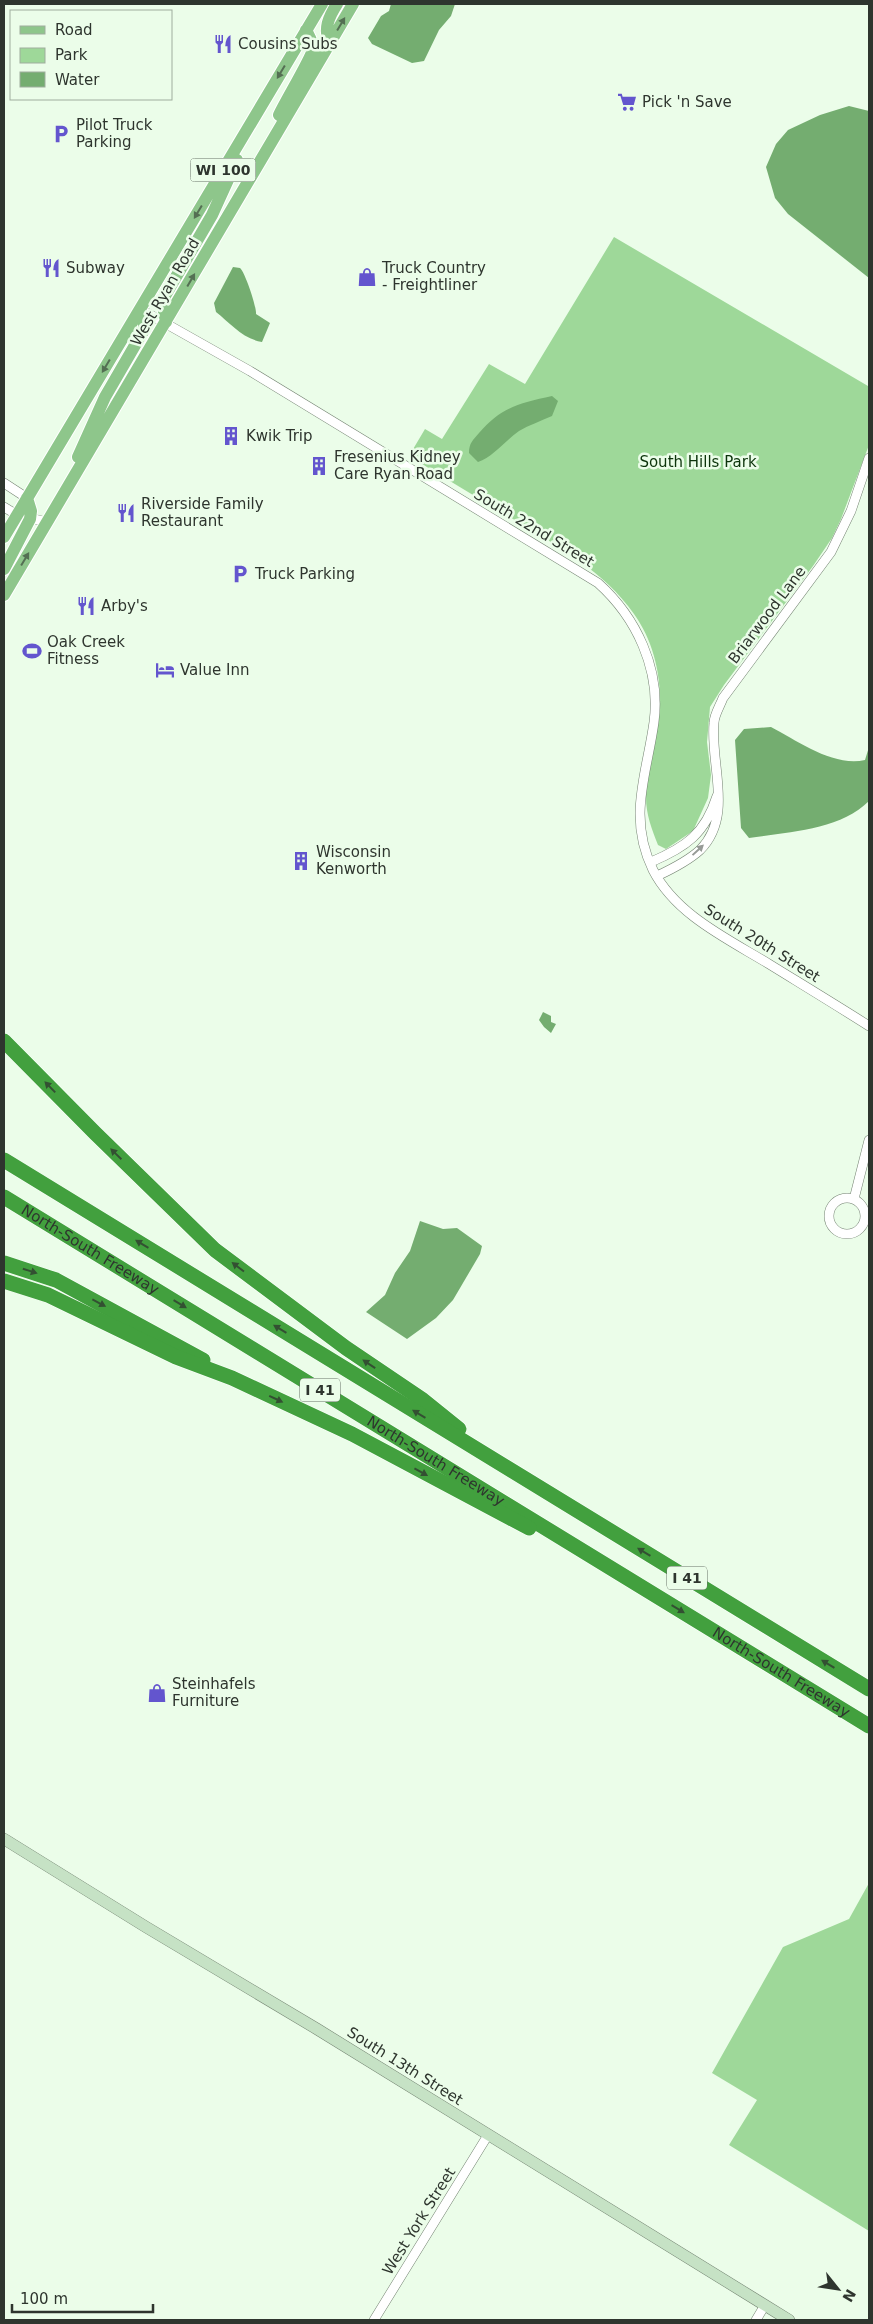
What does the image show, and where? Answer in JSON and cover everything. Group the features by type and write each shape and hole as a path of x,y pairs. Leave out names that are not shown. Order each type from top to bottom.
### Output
{"highway":[{"path":"4,1041 215,1250 346,1348 423,1400 505,1467"},
{"name":"North-South Freeway","path":"4,1160 869,1689"},
{"name":"North-South Freeway","path":"4,1196 869,1726"},
{"path":"4,1263 56,1280 184,1348 232,1378"},
{"path":"4,1281 48,1295 176,1357 232,1378 352,1434 434,1480 636,1584"}],"main road":[{"name":"West Ryan Road","path":"4,537 322,4"},
{"path":"329,44 325,32 328,17 336,4"},
{"name":"West Ryan Road","path":"4,595 353,4"},
{"path":"266,152 274,127 290,91 312,54 311,40 306,30"},
{"path":"166,322 162,301 212,215 238,159 247,130"},
{"path":"73,479 78,457 105,397 145,328 140,309"},
{"path":"4,569 30,519 31,511 27,498"}],"street":[{"name":"South 22nd Street","path":"140,309 166,322 391,456 598,583 608,592 630,620 644,649 654,687 654,722 640,799 641,831 654,869"},
{"name":"Briarwood Lane","path":"654,869 682,864 701,849 715,829 720,809 713,748 714,720 723,698 831,552 852,511 869,458"},
{"path":"4,484 27,498"},
{"path":"4,507 17,515 47,522"},
{"name":"Briarwood Lane","path":"654,869 696,836 712,813 718,793"},
{"name":"South 20th Street","path":"654,869 684,907 702,924 869,1026"},
{"path":"854,1199 869,1140"},
{"path":"854,1199 863,1206 865,1212 864,1224 861,1229 850,1234 839,1232 830,1224 831,1208 838,1200 854,1199"},
{"name":"South 13th Street","path":"4,1839 789,2320"},
{"name":"West York Street","path":"374,2320 488,2135"},
{"path":"756,2320 765,2305"}],"green space":[{"name":"South Hills Park","path":"614,237 868,386 869,445 841,519 832,538 813,566 724,685 710,707 707,742 711,775 708,798 693,831 666,849 658,845 646,804 647,773 660,712 657,666 646,634 634,614 609,585 579,560 409,456 425,429 442,439 489,364 525,384"},
{"path":"869,1883 869,2231 729,2145 757,2100 712,2073 783,1947 849,1919"}],"water":[{"path":"391,4 455,4 451,16 439,30 424,61 412,63 372,44 368,38 381,16 389,11"},
{"path":"849,106 869,111 869,278 788,214 775,198 766,167 776,144 788,130 820,115"},
{"path":"233,267 240,268 245,276 253,298 256,314 270,323 262,342 249,338 216,312 214,303"},
{"path":"552,396 558,401 552,416 519,431 483,460 478,462 469,453 473,440 495,417 512,407"},
{"path":"771,727 816,751 841,760 865,760 869,747 869,801 857,811 829,824 749,838 741,828 735,740 744,729"},
{"path":"543,1012 551,1016 551,1022 556,1024 551,1033 539,1020"},
{"path":"420,1221 443,1229 457,1228 482,1246 480,1254 453,1300 436,1318 407,1339 366,1312 385,1295 395,1273 410,1251"}],"place":[{"name":"Cousins Subs","path":"223,44"},
{"name":"Pick 'n Save","path":"627,102"},
{"name":"Pilot Truck Parking","path":"61,134"},
{"name":"Subway","path":"51,268"},
{"name":"Truck Country - Freightliner","path":"367,277"},
{"name":"Kwik Trip","path":"231,436"},
{"name":"Fresenius Kidney Care Ryan Road","path":"319,466"},
{"name":"Riverside Family Restaurant","path":"126,513"},
{"name":"Truck Parking","path":"240,574"},
{"name":"Arby's","path":"86,606"},
{"name":"Oak Creek Fitness","path":"32,651"},
{"name":"Value Inn","path":"165,670"},
{"name":"Wisconsin Kenworth","path":"301,861"},
{"name":"Steinhafels Furniture","path":"157,1693"}]}
